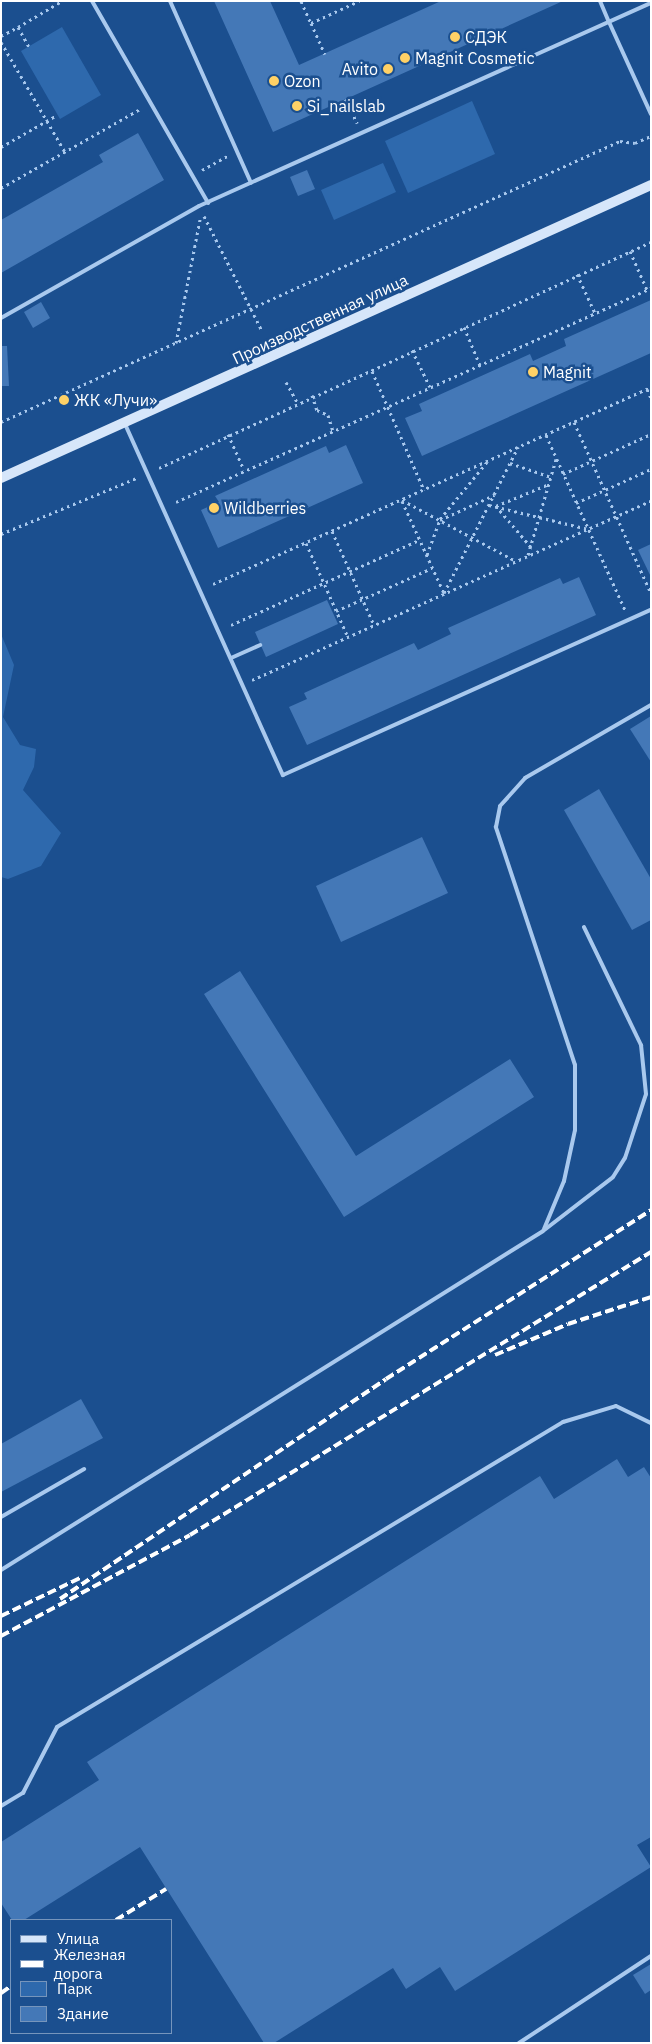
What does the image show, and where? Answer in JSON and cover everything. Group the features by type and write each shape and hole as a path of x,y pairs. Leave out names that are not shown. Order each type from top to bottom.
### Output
{"main road":[{"name":"Производственная улица","path":"1,478 125,424 651,186"}],"lane":[{"path":"92,1 208,203"},
{"path":"170,1 251,183"},
{"path":"600,1 651,114"},
{"path":"1,318 208,203 651,3"},
{"path":"125,424 283,775 651,610"},
{"path":"231,658 260,645"},
{"path":"543,1232 564,1181 575,1130 575,1065 496,827 500,806 525,778 651,705"},
{"path":"1,1570 543,1232 613,1178 625,1158 646,1094 641,1045 584,927"},
{"path":"1,1806 23,1793 57,1727 563,1422 616,1406 651,1423"},
{"path":"1,1517 84,1469"},
{"path":"519,2043 651,1956"}],"path":[{"path":"1,36 62,1"},
{"path":"302,1 325,54"},
{"path":"311,23 359,1"},
{"path":"18,27 29,47"},
{"path":"1,42 64,152"},
{"path":"345,99 361,134"},
{"path":"1,188 151,103"},
{"path":"1,147 57,115"},
{"path":"1,422 620,141 635,143 651,136"},
{"path":"192,176 237,150"},
{"path":"176,343 201,211 262,331"},
{"path":"1,534 146,474 312,395 372,371 412,350 651,242"},
{"path":"176,502 649,289 630,251"},
{"path":"578,274 595,313"},
{"path":"464,327 480,365"},
{"path":"412,350 430,387"},
{"path":"372,371 386,407 424,490"},
{"path":"286,382 297,402"},
{"path":"213,584 649,388 651,398"},
{"path":"312,395 317,410 328,415 333,431"},
{"path":"574,422 651,593"},
{"path":"228,434 244,470"},
{"path":"563,474 651,434"},
{"path":"546,435 629,620"},
{"path":"444,594 519,447"},
{"path":"528,556 556,459"},
{"path":"427,555 440,520 488,460"},
{"path":"510,463 551,477"},
{"path":"576,503 651,469"},
{"path":"496,506 549,484"},
{"path":"440,520 494,495"},
{"path":"402,500 516,562"},
{"path":"402,500 444,594"},
{"path":"243,684 651,501"},
{"path":"489,505 588,529"},
{"path":"496,506 531,547"},
{"path":"332,531 374,625"},
{"path":"231,625 420,540"},
{"path":"306,543 348,637"},
{"path":"336,611 432,568"}],"green space":[{"path":"62,27 101,95 60,119 21,51"},
{"path":"472,101 495,154 408,193 385,141"},
{"path":"383,163 396,192 334,220 321,190"},
{"path":"1,634 14,665 3,717 20,745 36,749 34,767 23,790 61,833 41,866 8,879 1,877"}],"building":[{"path":"214,1 270,1 299,65 441,1 563,1 273,132"},
{"path":"138,133 164,180 1,273 1,220 103,162 99,155"},
{"path":"307,170 315,189 298,196 290,177"},
{"path":"651,300 651,353 422,456 405,418 422,411 419,404 530,354 533,361 566,346 564,339"},
{"path":"41,302 50,318 33,328 24,312"},
{"path":"1,346 7,346 9,386 1,386"},
{"path":"346,445 363,483 218,548 201,510 219,502 215,496 326,446 329,453"},
{"path":"651,544 651,577 638,550"},
{"path":"579,577 596,615 307,745 289,707 307,699 304,693 414,643 418,650 451,634 448,628 560,578 563,584"},
{"path":"327,600 338,624 266,657 255,632"},
{"path":"651,716 651,762 630,729"},
{"path":"599,789 651,879 651,920 632,930 564,810"},
{"path":"422,837 448,893 341,942 316,886"},
{"path":"240,971 356,1156 510,1059 534,1097 344,1217 204,994"},
{"path":"81,1399 103,1438 1,1492 1,1444"},
{"path":"617,1459 628,1477 644,1467 651,1478 651,1837 637,1845 651,1867 455,1991 440,1967 406,1989 393,1968 274,2043 264,2043 140,1847 26,1919 11,1919 1,1903 1,1842 99,1780 87,1762 540,1476 554,1499"},
{"path":"651,1964 651,1990 645,1994 633,1975"}],"railway":[{"path":"60,1599 386,1379 651,1210"},
{"path":"1,1636 190,1535 651,1252"},
{"path":"495,1355 568,1324 651,1297"},
{"path":"1,1616 82,1577"},
{"path":"118,1919 166,1889"},
{"path":"1,1993 10,1987"}],"place":[{"name":"СДЭК","path":"455,37"},
{"name":"Magnit Cosmetic","path":"405,58"},
{"name":"Avito","path":"388,69"},
{"name":"Ozon","path":"274,81"},
{"name":"Si_nailslab","path":"297,106"},
{"name":"Magnit","path":"533,372"},
{"name":"ЖК «Лучи»","path":"64,400"},
{"name":"Wildberries","path":"214,508"}]}
